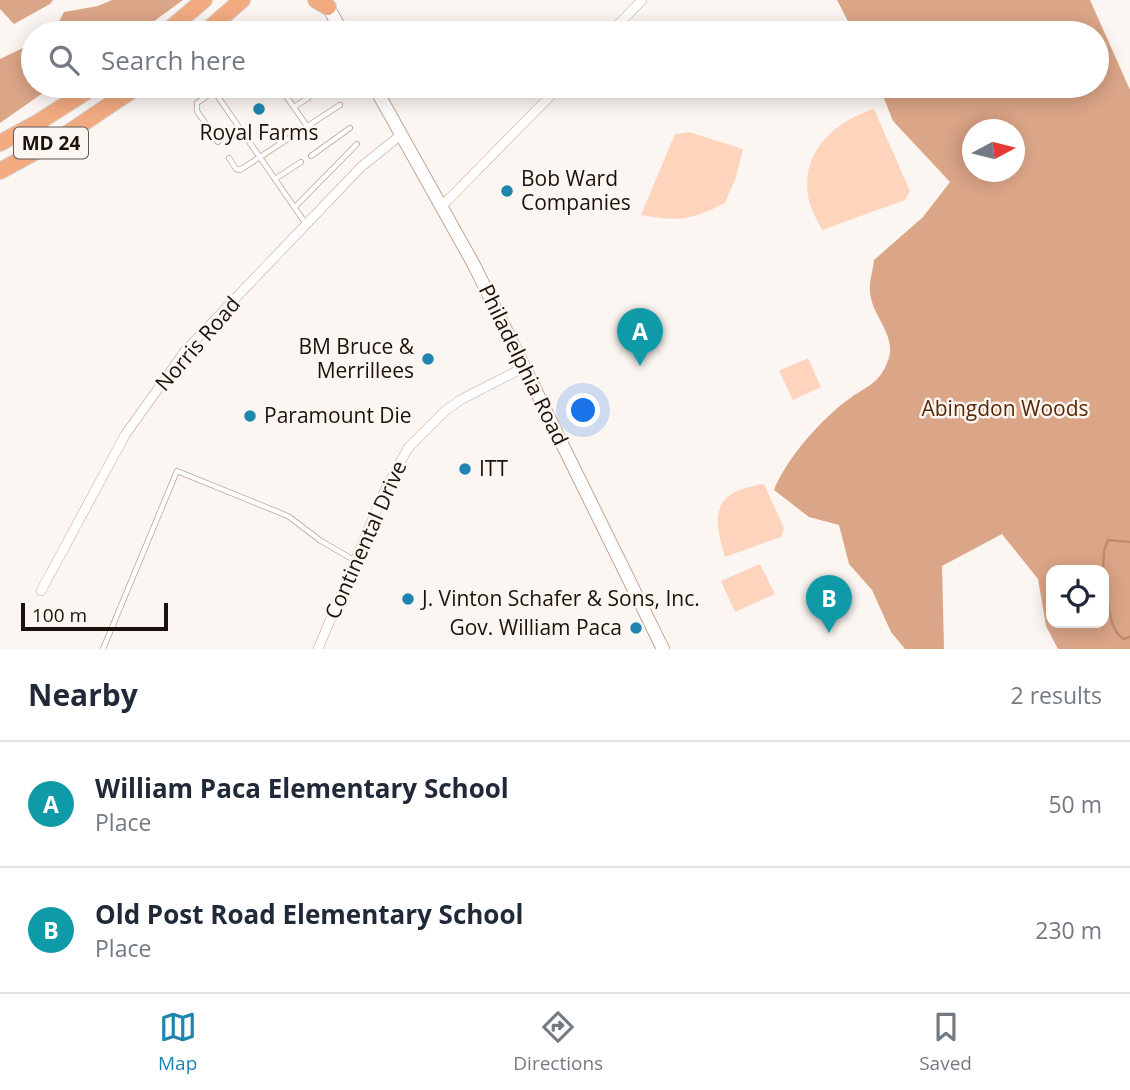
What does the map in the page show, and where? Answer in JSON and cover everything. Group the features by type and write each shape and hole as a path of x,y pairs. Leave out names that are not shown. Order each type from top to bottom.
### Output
{"highway":[{"path":"179,21 204,0"},
{"path":"218,21 242,1"},
{"name":"MD 24","path":"0,143 76,98"},
{"name":"MD 24","path":"0,171 64,136 120,98"}],"main road":[{"path":"325,6 335,21"},
{"name":"Philadelphia Road","path":"381,98 443,205 663,649"}],"street":[{"path":"622,21 642,0"},
{"path":"443,205 548,98"},
{"name":"Norris Road","path":"41,591 125,435 185,351 361,167 402,134"},
{"name":"Continental Drive","path":"318,649 391,478 417,438 446,410 469,394 525,367"}],"lane":[{"path":"204,98 197,103 197,111 218,142"},
{"path":"219,98 306,225"},
{"path":"288,98 307,126"},
{"path":"294,107 308,98"},
{"path":"229,158 236,169 240,170 340,105"},
{"path":"311,156 350,128"},
{"path":"295,207 357,144"},
{"path":"275,179 301,162"},
{"path":"103,649 177,471 288,516 323,542 355,560"}],"shaded area":[{"path":"874,109 910,191 905,200 822,230 810,204 807,187 813,156 832,132 844,123"},
{"path":"689,132 743,149 736,177 725,203 684,218 641,215 675,134"},
{"path":"808,358 821,387 793,400 779,371"},
{"path":"764,484 784,528 781,537 725,557 718,528 720,507 735,492"},
{"path":"760,564 775,594 735,612 721,581"}],"green space":[{"path":"0,0 53,0 14,24 0,9"},
{"path":"112,0 183,0 154,21 59,21 64,12 98,6"},
{"name":"Abingdon Woods","path":"837,0 1090,0 1099,21 848,21"},
{"name":"Abingdon Woods","path":"1109,43 1130,90 1130,649 1058,649 1047,628 1109,628 1109,565 1046,565 1046,626 1038,579 1002,534 942,566 944,649 905,649 891,632 872,590 849,564 839,525 809,517 774,490 787,465 817,428 839,407 876,380 884,370 890,344 870,292 874,260 923,217 950,182 893,121 884,98 1109,98"},
{"path":"21,49 21,98 36,98 0,123 0,59"}],"waterway":[{"path":"1103,565 1108,540 1130,542"},
{"path":"1109,609 1118,635 1124,639 1130,637"}],"place":[{"name":"Royal Farms","path":"259,109"},
{"name":"Bob Ward Companies","path":"507,191"},
{"name":"BM Bruce & Merrillees","path":"428,359"},
{"name":"William Paca Elementary School","path":"640,366"},
{"name":"Paramount Die","path":"250,416"},
{"name":"ITT","path":"465,469"},
{"name":"J. Vinton Schafer & Sons, Inc.","path":"408,599"},
{"name":"Gov. William Paca","path":"636,628"},
{"name":"Old Post Road Elementary School","path":"829,633"}]}
